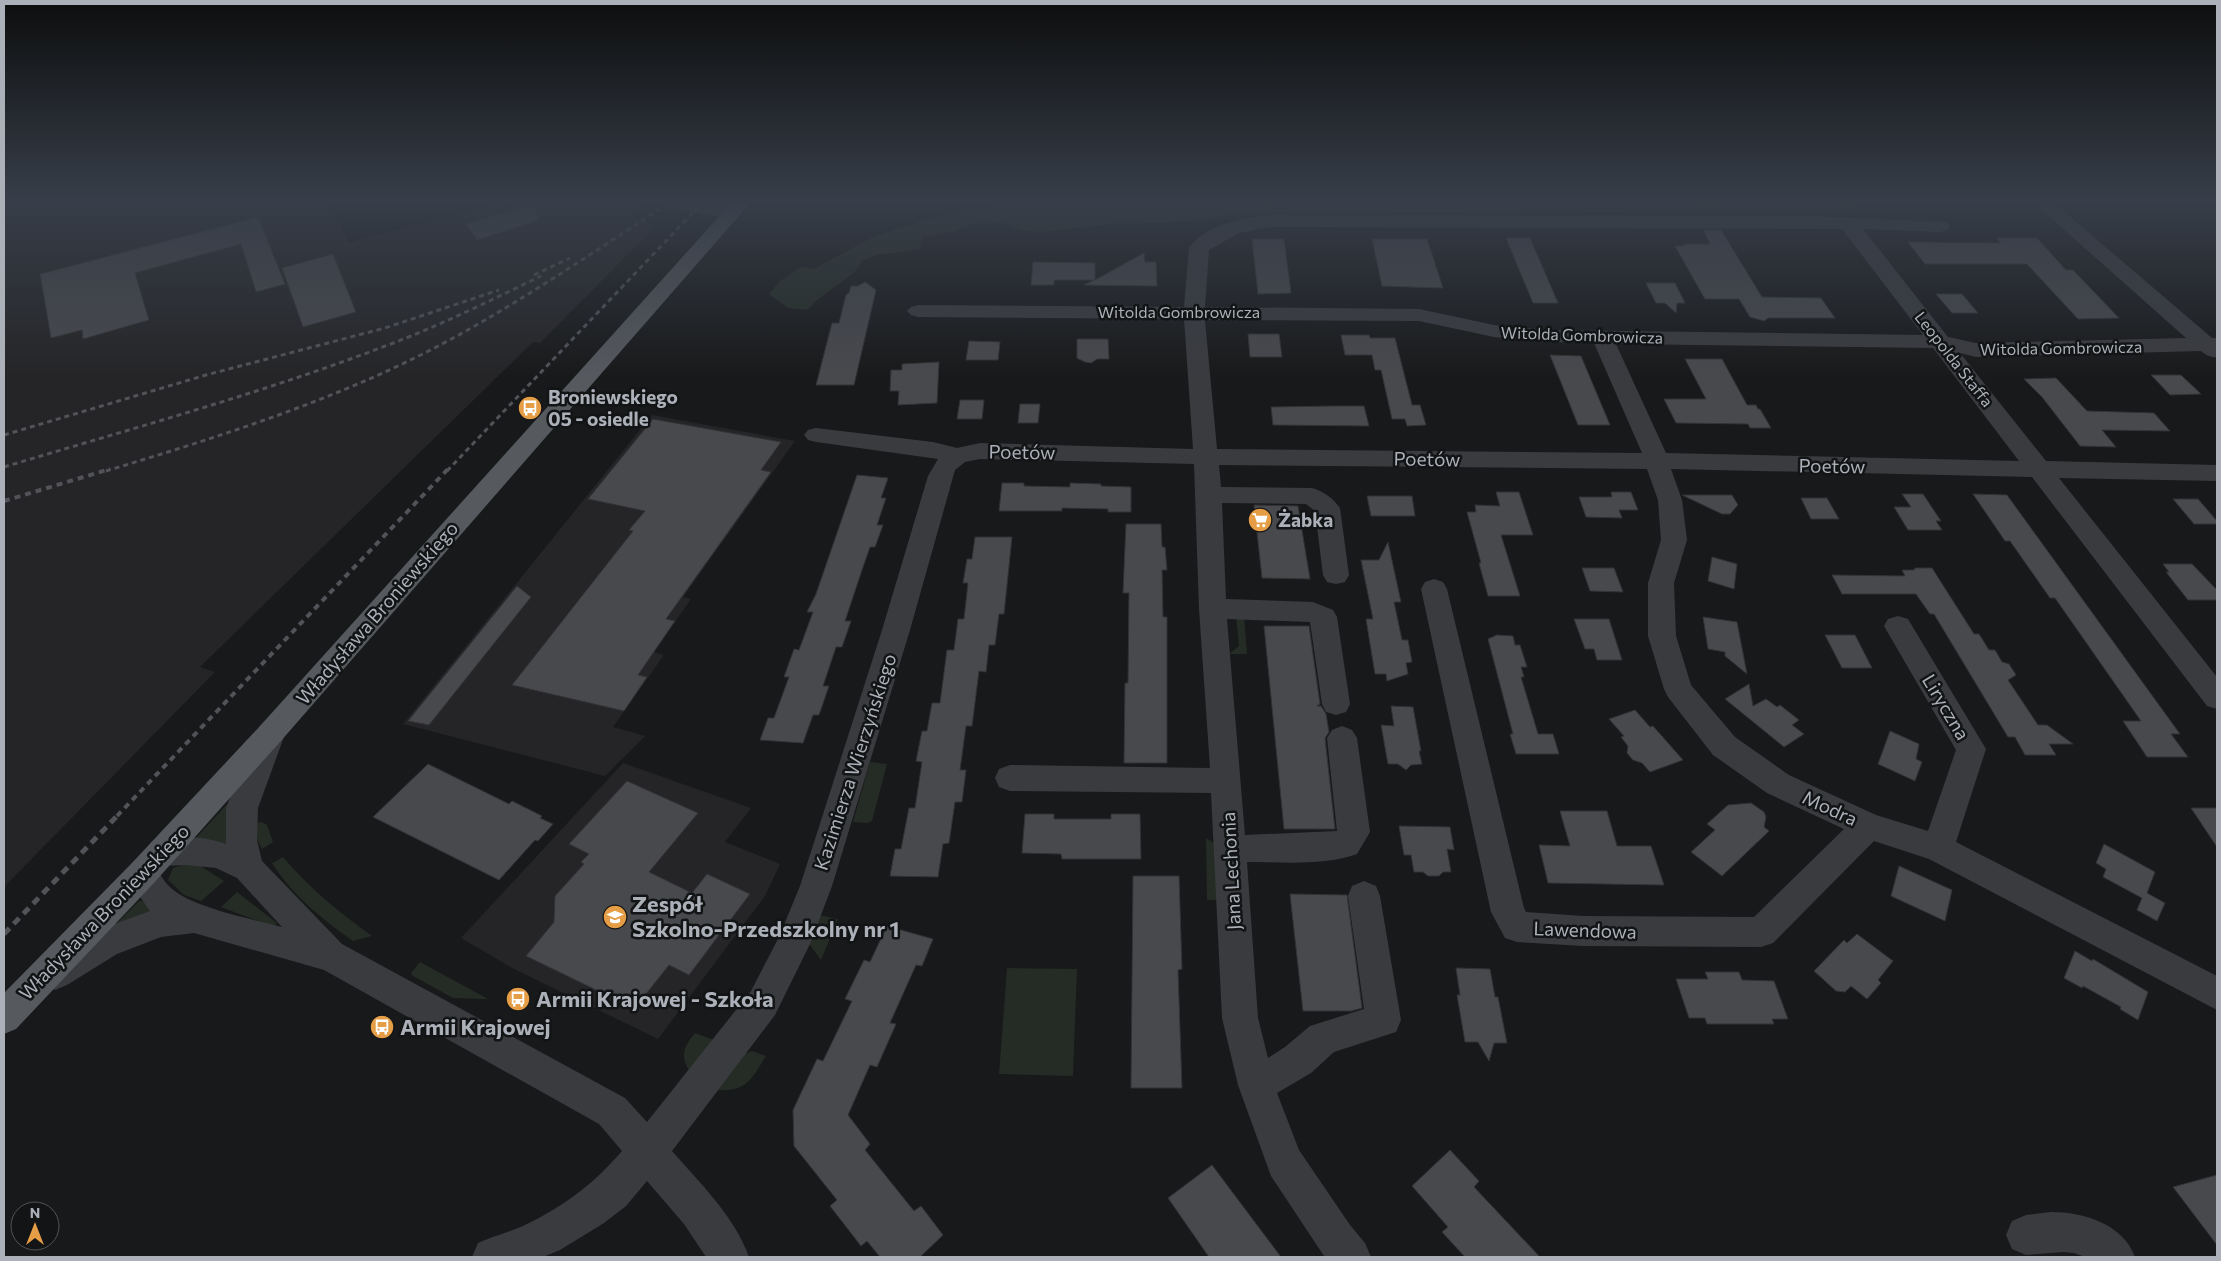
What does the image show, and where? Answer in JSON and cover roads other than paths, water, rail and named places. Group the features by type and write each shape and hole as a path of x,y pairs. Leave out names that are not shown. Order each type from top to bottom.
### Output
{"main road":[{"name":"Władysława Broniewskiego","path":"4,1017 152,863 270,734 690,261"}],"street":[{"name":"Jana Lechonia","path":"1198,261 1194,312 1209,495 1213,609 1226,781 1240,1018 1256,1085 1285,1162 1336,1239 1351,1257"},
{"name":"Leopolda Staffa","path":"1877,261 2217,698"},
{"path":"2111,261 2214,348"},
{"name":"Witolda Gombrowicza","path":"918,311 1419,315 1494,331 1547,336 1941,342 1976,350 2214,348"},
{"name":"Modra","path":"1602,337 1652,448 1655,462 1670,500 1674,540 1661,583 1662,636 1678,689 1724,746 1778,784 1868,826 1938,848 2217,994"},
{"name":"Poetów","path":"816,435 933,450 957,456 980,451 1206,457 1655,462 2040,471"},
{"name":"Kazimierza Wierzyńskiego","path":"492,1257 546,1236 599,1203 612,1192 648,1151 763,1003 793,944 816,886 896,630 940,476 944,466 957,456"},
{"path":"2040,471 2217,473"},
{"path":"1209,495 1312,496 1327,508 1336,575"},
{"name":"Lawendowa","path":"1434,590 1508,912 1517,927 1583,931 1761,932 1868,826"},
{"path":"1213,609 1313,612 1323,617 1336,704"},
{"name":"Liryczna","path":"1898,626 1971,749 1938,848"},
{"path":"248,868 241,840 242,808 270,734"},
{"path":"1230,849 1319,847 1346,844 1354,832 1342,738"},
{"path":"1010,778 1226,781"},
{"path":"332,956 248,868 219,856 186,851 152,863 160,899 194,918 332,956 612,1111 698,1210 729,1257"},
{"path":"1256,1085 1298,1060 1323,1038 1383,1020 1364,896"},
{"path":"30,990 105,943 160,922 194,918"},
{"path":"2026,1235 2053,1230 2083,1234 2107,1248 2115,1257"}],"railway":[{"path":"534,275 564,261"},
{"path":"106,471 290,411 363,382 469,329 580,261"},
{"path":"447,471 647,261"},
{"path":"4,467 209,406 361,355 444,322 541,276"},
{"path":"4,435 206,375 385,328 499,290"},
{"path":"4,501 110,469"},
{"path":"117,816 448,469"},
{"path":"4,934 118,815"}],"place":[{"name":"Broniewskiego 05 - osiedle","path":"530,408"},
{"name":"Żabka","path":"1260,520"},
{"name":"Zespół Szkolno-Przedszkolny nr 1","path":"615,917"},
{"name":"Armii Krajowej - Szkoła","path":"518,999"},
{"name":"Armii Krajowej","path":"382,1027"}]}
